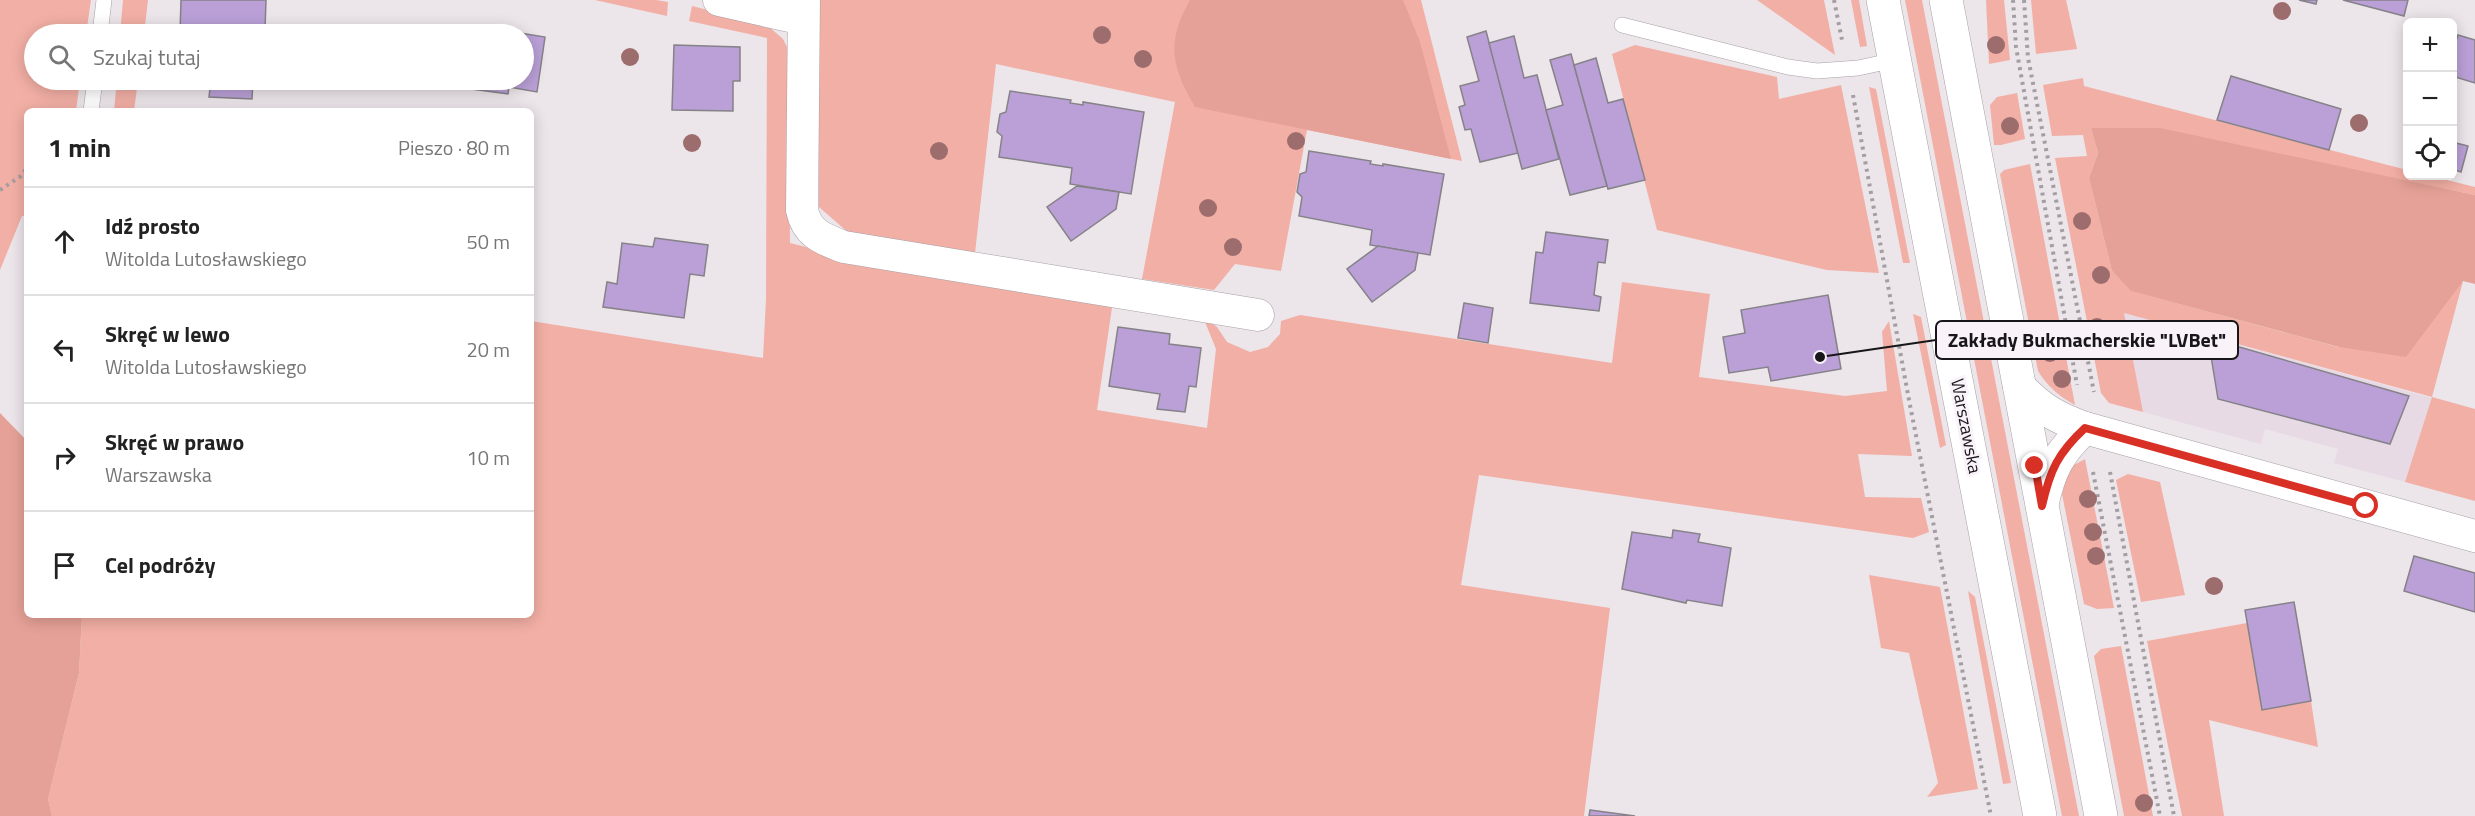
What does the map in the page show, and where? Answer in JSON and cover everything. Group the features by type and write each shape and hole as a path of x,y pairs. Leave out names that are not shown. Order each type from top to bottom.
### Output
{"main road":[{"name":"Warszawska","path":"1883,0 2040,816"},
{"path":"1946,0 2101,816"}],"street":[{"path":"718,0 803,9 802,210 804,222 812,233 844,247 1258,315"},
{"path":"2019,386 2037,404 2056,417 2085,428 2475,536"},
{"path":"2042,506 2049,476 2058,457 2085,428"}],"lane":[{"path":"101,24 104,0"},
{"path":"1622,25 1788,67 1816,71 1848,69 1895,60"},
{"path":"91,108 94,90"}],"path":[{"path":"1834,0 1909,400 1991,816"},
{"path":"0,190 24,172"}],"shaded area":[{"path":"0,0 91,0 87,24 24,24 24,90 79,90 76,108 24,108 24,216 22,216 0,270"},
{"path":"123,0 148,0 145,24 121,24"},
{"path":"595,0 668,2 667,16"},
{"path":"819,0 1421,0 1462,161 1307,130 1281,271 1235,264 1214,290 1142,279 1175,102 996,64 975,253 850,234 819,207"},
{"path":"1190,0 1403,0 1420,42 1451,159 1195,107 1181,79 1174,54 1177,29"},
{"path":"1757,0 1824,0 1835,55"},
{"path":"1851,0 1859,0 1867,46 1860,47"},
{"path":"1905,0 1922,0 2079,816 2062,816"},
{"path":"1986,0 2004,0 2010,60 1989,64"},
{"path":"2031,0 2066,0 2077,49 2036,54"},
{"path":"692,6 767,25 783,39 788,49 790,243 858,260 1113,301 1097,410 1207,428 1216,349 1203,317 1217,327 1227,342 1250,352 1268,347 1280,334 1281,321 1300,315 1612,363 1622,282 1710,294 1699,377 1845,396 1887,391 1882,332 1889,321 1912,456 1858,454 1865,497 1921,498 1929,532 1913,538 1479,475 1461,585 1610,608 1584,816 52,816 48,799 79,673 82,618 534,618 534,321 763,358 766,299 767,38 689,21"},
{"path":"1635,45 1777,77 1779,99 1841,85 1879,273 1827,270 1657,230 1612,54"},
{"path":"2083,78 2084,86 2403,169 2403,180 2447,180 2475,187 2475,195 2334,166 2122,128 2091,128 2098,153 2089,178 2112,271 2132,291 2338,347 2463,281 2432,397 2124,313 2143,412 2109,403 2101,393 2055,158 2087,156 2083,135 2052,136 2043,85"},
{"path":"1869,87 1876,89 1910,263 1903,263"},
{"path":"116,90 137,90 134,108 114,108"},
{"path":"2017,93 2025,139 1994,145 1990,105 1997,97"},
{"path":"2091,128 2160,128 2475,195 2475,284 2463,281 2406,357 2339,347 2131,291 2112,271 2089,178 2098,153"},
{"path":"2030,164 2075,405 2054,391 2038,371 2000,174 2004,170"},
{"path":"2124,313 2432,398 2405,482 2334,463 2338,449 2265,429 2261,444 2143,412"},
{"path":"1913,314 1921,317 1946,445 1940,448"},
{"path":"2432,397 2475,409 2475,501 2405,482"},
{"path":"0,413 24,438 24,618 82,618 79,673 48,799 52,816 0,816"},
{"path":"2085,459 2114,608 2097,609 2084,604 2062,494 2067,475 2074,465"},
{"path":"2128,474 2160,482 2185,595 2141,602 2116,480"},
{"path":"1869,575 1940,587 1978,789 1927,797 1938,783 1909,653 1881,648"},
{"path":"1968,591 1975,597 2011,783 2003,784"},
{"path":"2247,623 2262,709 2311,701 2318,747 2209,720 2224,816 2182,816 2147,641"},
{"path":"2121,646 2153,816 2124,816 2094,656 2101,649"}],"building":[{"path":"181,0 266,0 265,24 180,24"},
{"path":"2299,0 2317,0 2316,4"},
{"path":"2343,0 2408,0 2404,16"},
{"path":"1486,31 1518,153 1480,162 1471,129 1465,130 1459,107 1465,105 1460,86 1479,81 1467,37"},
{"path":"534,35 545,37 537,92 526,90 534,90"},
{"path":"2458,35 2475,40 2475,83 2457,78"},
{"path":"1514,36 1524,78 1537,75 1559,159 1522,169 1489,43"},
{"path":"674,45 740,47 740,81 733,81 733,111 672,110"},
{"path":"1571,54 1607,186 1570,195 1546,110 1563,105 1550,60"},
{"path":"1596,58 1608,103 1623,99 1645,180 1608,189 1574,65"},
{"path":"2231,76 2341,109 2329,150 2217,120"},
{"path":"210,90 252,90 252,99 209,97"},
{"path":"479,90 509,90 508,94"},
{"path":"1010,91 1071,100 1070,103 1083,105 1083,102 1144,112 1131,194 1070,184 1072,168 999,157 1002,136 997,132 1000,114 1006,112"},
{"path":"2457,143 2468,146 2461,172 2457,171"},
{"path":"1309,151 1371,161 1370,164 1444,174 1430,255 1370,245 1372,230 1299,216 1302,197 1297,192 1300,174 1306,172"},
{"path":"1077,186 1119,192 1116,209 1071,241 1047,207"},
{"path":"1546,232 1608,240 1605,263 1598,262 1594,295 1601,297 1599,311 1530,303 1536,252 1543,253"},
{"path":"655,238 708,245 704,276 690,274 684,318 603,307 607,282 617,284 622,243 653,247"},
{"path":"1378,246 1418,253 1415,270 1372,302 1347,269"},
{"path":"1828,295 1841,369 1771,381 1768,367 1729,373 1723,337 1745,333 1741,310"},
{"path":"1464,303 1493,308 1488,343 1458,338"},
{"path":"1118,327 1170,334 1169,344 1201,348 1196,387 1189,386 1185,412 1157,409 1160,394 1109,386"},
{"path":"2215,340 2409,396 2390,444 2218,399 2211,356"},
{"path":"1673,530 1700,534 1698,542 1731,548 1722,606 1687,600 1686,603 1622,589 1632,532 1672,538"},
{"path":"2414,556 2475,573 2475,612 2404,591"},
{"path":"2294,602 2311,701 2262,710 2245,610"},
{"path":"1590,810 1635,816 1589,816"}],"place":[{"name":"Zakłady Bukmacherskie \"LVBet\"","path":"1820,357"}],"route":[{"path":"2035,466 2042,506 2049,476 2058,457 2071,440 2085,428 2366,506"}]}
